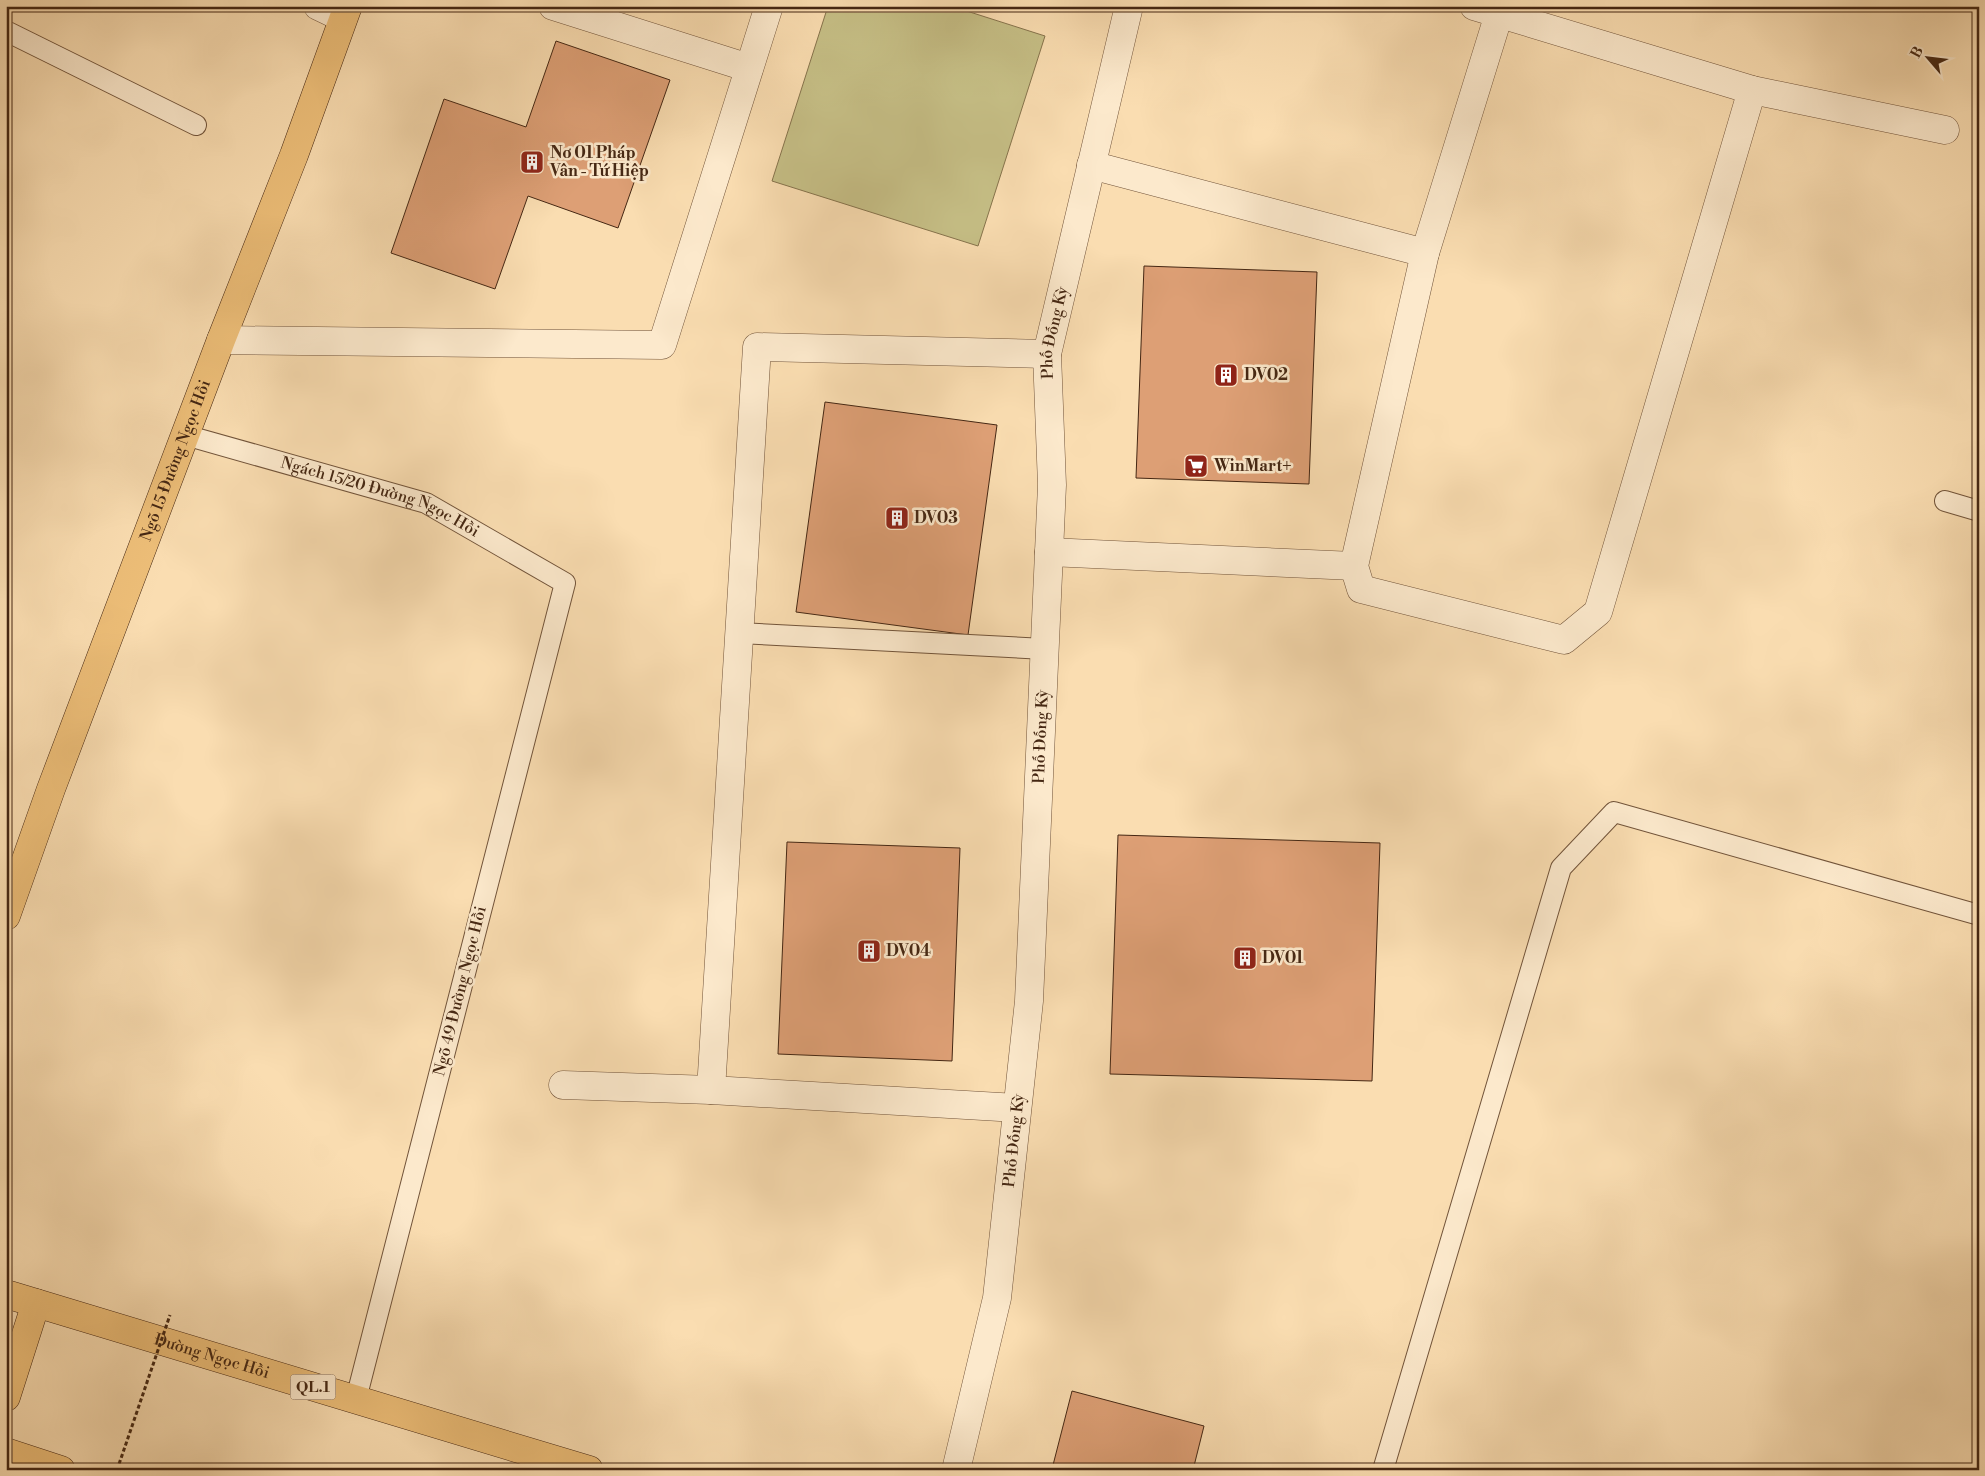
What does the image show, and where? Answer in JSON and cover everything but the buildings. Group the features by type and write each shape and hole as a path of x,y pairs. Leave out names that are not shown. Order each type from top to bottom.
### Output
{"main road":[{"name":"Ngõ 15 Đường Ngọc Hồi","path":"6,916 51,790 185,435 294,155 345,12"},
{"name":"Đường Ngọc Hồi","path":"6,1294 589,1470"},
{"path":"6,1397 36,1303"},
{"path":"6,1452 61,1470"}],"street":[{"path":"318,6 345,12"},
{"path":"553,6 749,68"},
{"path":"221,340 662,345 769,6"},
{"name":"Phố Đống Kỳ","path":"956,1470 997,1298 1029,1001 1052,485 1046,354 1129,6"},
{"path":"1752,90 1598,612 1564,640 1361,589 1354,566 1425,253 1487,10 1752,90 1945,130"},
{"path":"1091,165 1425,253"},
{"path":"711,1090 757,347 1046,354"},
{"path":"1049,552 1354,566"},
{"path":"563,1085 711,1090 1017,1108"}],"lane":[{"path":"6,31 196,125"},
{"name":"Ngách 15/20 Đường Ngọc Hồi","path":"185,435 426,503 565,583"},
{"path":"1945,501 1979,511"},
{"name":"Ngõ 49 Đường Ngọc Hồi","path":"356,1399 565,583"},
{"path":"739,633 1045,649"},
{"path":"1383,1470 1561,868 1614,812 1979,915"}],"path":[{"path":"117,1470 170,1315"}],"shaded area":[{"path":"828,6 951,6 1045,36 978,246 772,181"}],"place":[{"name":"Nơ 01 Pháp Vân - Tứ Hiệp","path":"532,162"},
{"name":"DV02","path":"1226,375"},
{"name":"WinMart+","path":"1196,466"},
{"name":"DV03","path":"897,518"},
{"name":"DV04","path":"869,951"},
{"name":"DV01","path":"1245,958"}]}
